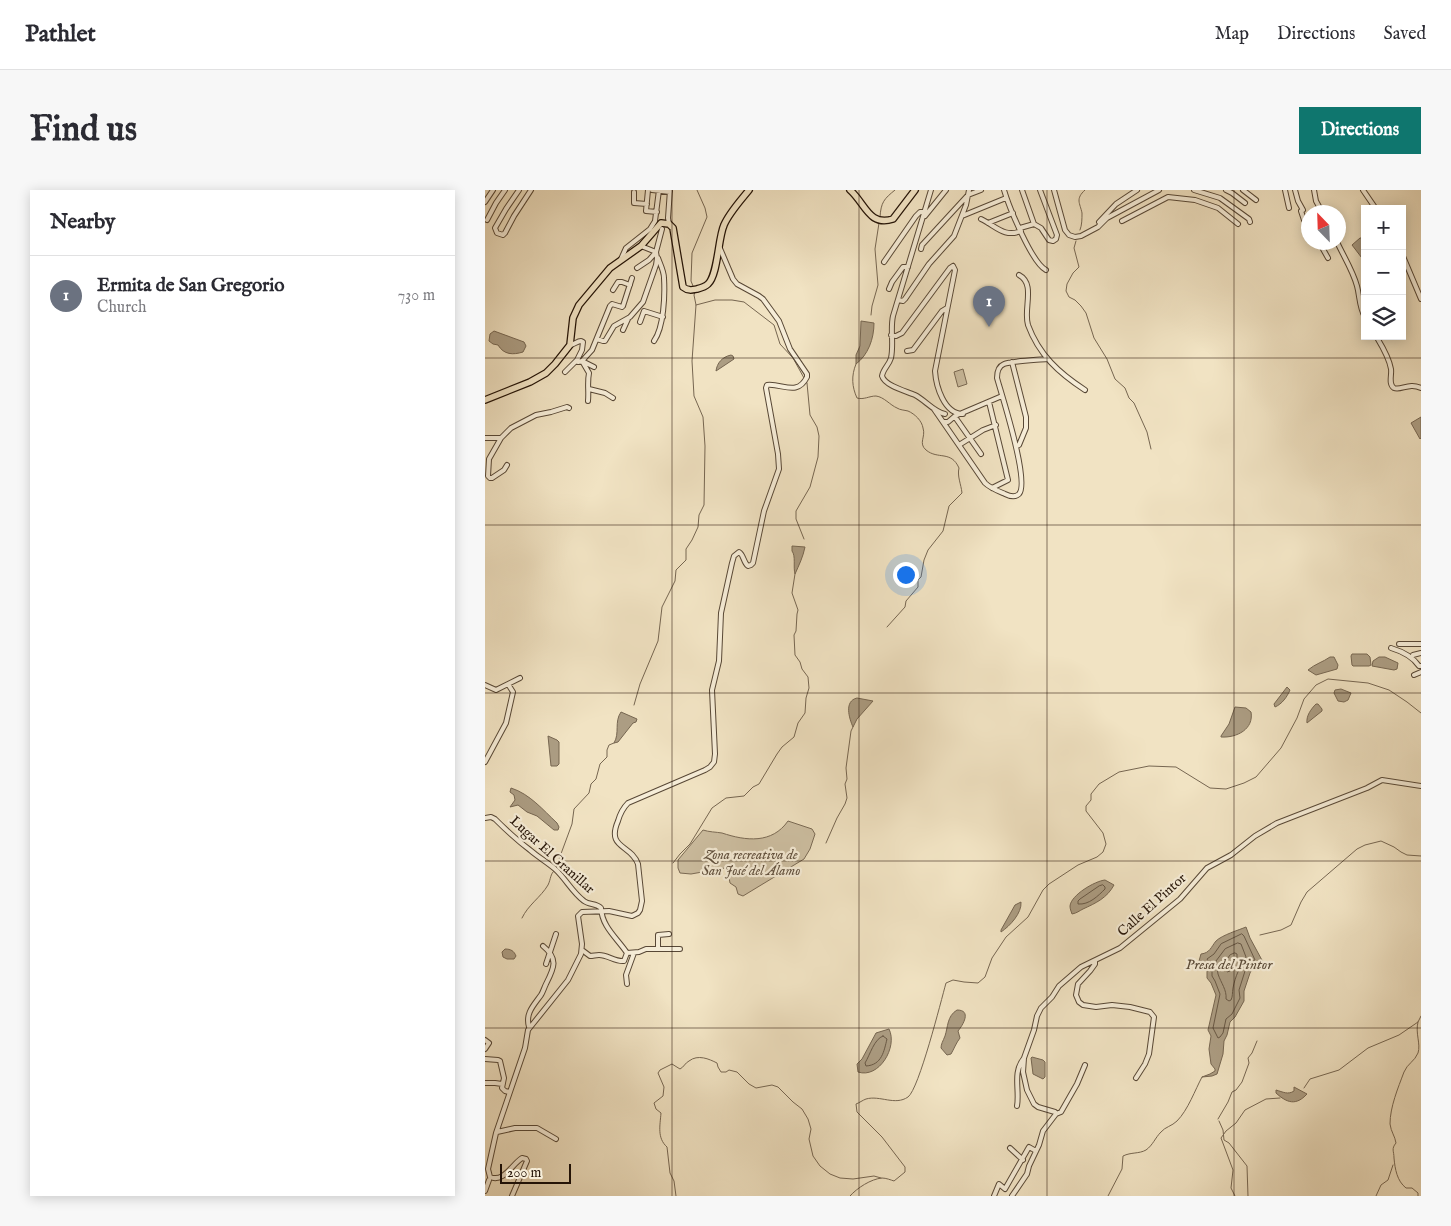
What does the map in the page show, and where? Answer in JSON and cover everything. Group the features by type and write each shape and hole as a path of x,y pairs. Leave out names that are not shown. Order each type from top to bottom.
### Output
{"main road":[{"path":"485,400 530,382 546,373 570,345 573,318 579,305 605,274 627,252 641,246 668,221 673,228 682,282 686,290 709,284 718,256 725,222 749,190"},
{"path":"849,190 859,199 873,218 887,220 893,219 915,190"}],"street":[{"path":"485,202 493,190"},
{"path":"487,220 505,190"},
{"path":"519,190 495,228 497,233 503,235 505,233 531,190"},
{"path":"632,190 634,203 647,204"},
{"path":"648,190 646,211 657,212"},
{"path":"652,190 670,191 668,221"},
{"path":"627,252 650,229 655,221 659,190"},
{"path":"931,190 892,322 891,357 883,372 883,380 917,396 939,413 945,414 949,411 954,414 963,414 1002,396"},
{"path":"921,224 925,215 946,190"},
{"path":"921,249 922,245 969,192 981,190"},
{"path":"1004,190 1021,229 1042,268 1046,270"},
{"path":"1022,190 1034,224 1041,228 1049,240 1053,241 1057,235 1040,190"},
{"path":"1054,190 1065,230 1069,235 1075,237 1098,227 1107,218 1159,190"},
{"path":"1093,229 1116,204 1137,190"},
{"path":"1177,197 1178,190"},
{"path":"1194,190 1220,198 1241,212 1250,222"},
{"path":"1226,190 1232,192 1245,203"},
{"path":"1243,190 1256,200"},
{"path":"1285,190 1289,208"},
{"path":"1295,190 1301,206"},
{"path":"1314,190 1318,205"},
{"path":"1363,190 1373,205"},
{"path":"898,300 903,301 905,299 929,264 954,236 969,192"},
{"path":"1147,197 1152,205"},
{"path":"1121,221 1168,197 1195,200 1218,208 1237,222 1241,212"},
{"path":"961,218 1006,198"},
{"path":"927,201 930,206 934,204"},
{"path":"960,204 966,205"},
{"path":"884,262 916,216 920,212 924,212"},
{"path":"988,223 1013,213"},
{"path":"981,219 1007,233 1014,234 1034,224"},
{"path":"637,268 649,260 655,252 661,226"},
{"path":"641,246 655,252 664,276 663,317 654,341"},
{"path":"529,1027 569,980 582,950 578,916 583,912 609,911 632,916 638,913 641,907 639,869 636,859 618,844 614,836 616,825 624,806 637,798 661,790 705,770 714,762 715,740 712,690 719,661 721,613 732,563 734,556 739,552 743,555 748,566 751,566 753,563 766,505 779,469 766,388 767,385 774,384 793,388 803,384 807,377 787,342 779,321 759,296 737,284 733,279 719,246"},
{"path":"1324,250 1328,258"},
{"path":"1341,250 1356,285 1361,308"},
{"path":"597,339 605,341 614,326 628,318 638,308 646,295 657,265 655,252"},
{"path":"718,256 725,259"},
{"path":"716,263 719,260 725,259"},
{"path":"1406,263 1421,299"},
{"path":"891,335 896,336 902,333 953,266 955,270 935,371 938,390 949,409 942,418 943,421"},
{"path":"889,289 903,267 908,267"},
{"path":"1019,274 1028,284 1027,312 1029,326 1047,359 1059,372 1085,390"},
{"path":"565,372 592,350 611,304 623,306 632,278"},
{"path":"613,290 618,282 630,285"},
{"path":"907,351 913,350 941,311 947,308"},
{"path":"640,322 644,311 663,317"},
{"path":"623,330 628,318"},
{"path":"570,345 581,340 583,342 579,360"},
{"path":"1378,340 1392,371 1392,386 1399,389 1413,385 1421,388"},
{"path":"934,409 985,483 1009,496 1015,496 1019,494 1022,488 1021,480 1016,446 997,373 1001,366 1012,362 1047,359"},
{"path":"579,360 594,366"},
{"path":"579,360 589,373 587,382 589,389 588,401"},
{"path":"1012,362 1027,417 1026,428 1019,445 1016,446"},
{"path":"589,389 605,393 613,398"},
{"path":"989,402 1008,480 993,488"},
{"path":"946,404 981,454"},
{"path":"507,465 504,470 492,478 487,476 489,459 501,438 511,428 536,415 569,408"},
{"path":"943,421 948,422 954,414"},
{"path":"959,445 995,425"},
{"path":"485,438 501,438"},
{"path":"1399,644 1421,644"},
{"path":"1391,648 1415,660 1421,666"},
{"path":"1413,656 1421,653"},
{"path":"1421,672 1414,675 1421,677"},
{"path":"485,685 496,690 520,678"},
{"path":"485,762 506,723 513,692 508,684"},
{"name":"Calle El Pintor","path":"1017,1106 1018,1066 1025,1058 1041,1008 1052,997 1059,986 1081,968 1120,948 1180,899 1207,868 1231,855 1255,836 1277,823 1367,788 1382,780 1421,786"},
{"name":"Lugar El Granillar","path":"485,818 495,818 522,844 557,872 584,901 597,904 602,911"},
{"path":"602,911 601,915 607,927 627,953"},
{"path":"546,964 556,934"},
{"path":"658,949 658,935 669,934"},
{"path":"512,1196 527,1161 526,1159 523,1158 513,1164 497,1179 490,1177 488,1169 509,1092 525,1048 530,1009 543,993 553,969 554,963 550,952 543,946"},
{"path":"627,953 645,949 680,949"},
{"path":"582,950 590,956 600,955 622,962 627,953"},
{"path":"627,984 626,975 634,952"},
{"path":"1095,961 1090,971 1077,984 1076,995 1079,1002 1083,1005 1096,1007 1130,1007 1150,1012 1154,1017 1149,1054 1136,1078"},
{"path":"485,1040 489,1043 485,1049"},
{"path":"1025,1058 1023,1072 1034,1104 1056,1114"},
{"path":"485,1059 500,1061 504,1078 503,1090 509,1092"},
{"path":"1012,1196 1027,1174 1043,1131 1056,1114 1061,1112 1077,1084 1085,1065"},
{"path":"485,1083 503,1084"},
{"path":"497,1132 515,1128 537,1128 556,1139"},
{"path":"993,1196 999,1184 1005,1189 1029,1147 1036,1151"},
{"path":"1010,1148 1023,1160"},
{"path":"485,1191 489,1180"}],"green space":[{"path":"963,369 967,384 958,387 954,372"},
{"name":"Zona recreativa de San José del Álamo","path":"788,821 812,829 815,834 804,859 743,896 738,894 736,887 730,883 728,872 725,868 691,874 680,873 678,860 703,830 740,838 758,839 774,834"}],"water":[{"path":"1361,238 1361,257 1352,245"},
{"path":"861,321 874,323 874,329 867,351 856,364 856,355 860,346"},
{"path":"494,331 524,342 526,346 523,352 509,353 503,351 498,345 493,344 489,341 490,334"},
{"path":"731,355 734,359 716,371 720,361"},
{"path":"1421,417 1421,438 1420,439 1411,423"},
{"path":"792,546 805,547 795,574 794,556"},
{"path":"1352,654 1367,654 1370,657 1371,665 1353,666"},
{"path":"1330,657 1334,657 1338,665 1337,669 1316,675 1308,670 1313,666"},
{"path":"1379,657 1385,657 1398,663 1397,669 1372,666 1373,661"},
{"path":"1287,687 1290,690 1287,695 1275,707 1274,704"},
{"path":"1341,689 1351,693 1348,700 1344,702 1338,701 1334,693 1335,690"},
{"path":"857,698 873,701 857,719 853,727 849,715 849,706"},
{"path":"1318,704 1322,711 1307,723 1309,713"},
{"path":"1235,707 1246,708 1251,712 1250,723 1247,728 1238,734 1221,737 1229,724"},
{"path":"621,712 637,719 618,742 614,743 617,735 618,720"},
{"path":"548,736 559,742 559,764 557,766 551,766"},
{"path":"511,788 524,794 536,803 557,823 558,830 554,830 537,816 527,812 518,805 510,807 515,800 514,795 510,792"},
{"path":"1105,880 1114,885 1105,897 1072,914 1070,906 1074,897 1090,886"},
{"path":"1021,902 1020,910 1015,919 1001,932 1015,905"},
{"name":"Presa del Pintor","path":"1246,927 1263,962 1253,967 1250,973 1244,991 1244,1001 1230,1022 1217,1074 1202,1077 1215,1071 1211,1064 1209,1049 1211,1036 1208,1030 1216,995 1207,978 1207,969 1203,962 1199,961 1201,954 1208,951 1219,939"},
{"path":"505,949 513,952 516,956 514,959 503,957 502,952"},
{"path":"957,1010 964,1012 965,1018 958,1031 960,1038 951,1054 947,1055 941,1048 941,1045 950,1018"},
{"path":"889,1029 891,1044 885,1060 873,1071 866,1073 858,1072 857,1064 862,1059 876,1033"},
{"path":"1032,1057 1045,1062 1045,1077 1043,1079 1033,1074"},
{"path":"1294,1087 1307,1094 1295,1102 1291,1102 1276,1093 1276,1090 1290,1093 1294,1091"}],"waterway":[{"path":"693,286 691,281 692,253 707,217 697,190"},
{"path":"880,217 884,201 895,190"},
{"path":"1080,230 1082,213 1079,199 1085,190"},
{"path":"871,315 878,285 875,249 879,223"},
{"path":"1076,241 1074,248 1079,267 1067,284 1066,291 1069,297 1075,300 1086,313 1094,338 1107,359 1115,379 1125,388 1129,398 1134,403 1147,432 1151,449"},
{"path":"634,705 640,684 658,641 662,607 675,581 676,570 686,560 686,549 698,527 699,515 704,505 705,446 703,417 694,396 692,361 696,305 695,292"},
{"path":"696,305 715,300 744,302 774,325 780,344 793,358 804,378"},
{"path":"856,364 853,381 857,398 862,399 876,396 898,409 908,411 916,416 920,420 924,431 922,442 926,450 948,457 956,462 959,468 962,493 949,506 943,531 928,550 921,577 918,580 918,587 906,601 905,607 887,627"},
{"path":"804,539 796,519 796,511 810,487 818,457 819,436 817,427 810,415 807,383"},
{"path":"673,863 690,844 712,808 726,798 744,796 759,784 782,747 794,737 798,723 805,713 809,688 808,677 795,655 794,635 798,610 792,593 795,574"},
{"path":"850,1196 869,1182 882,1178 894,1181 905,1172 905,1167 882,1137 857,1112 856,1104 871,1098 898,1101 908,1097 913,1091 924,1062 946,983 953,980 978,983 985,977 992,958 1006,937 1028,917 1043,890 1078,865 1097,857 1103,852 1106,844 1103,833 1086,811 1086,806 1091,800 1091,794 1099,784 1119,772 1149,766 1176,767 1210,788 1226,789 1244,783 1256,777 1281,748 1297,718 1304,699 1316,685 1328,679 1368,683 1389,690 1421,713"},
{"path":"826,843 847,798 845,784 847,779 846,768 853,727"},
{"path":"522,918 548,885 572,824 574,809 589,793 591,784 596,779 600,764 607,757 609,745 614,743"},
{"path":"1260,935 1281,930 1291,925 1307,892 1357,849 1365,845 1381,841 1407,855 1421,856"},
{"path":"1304,1088 1310,1079 1339,1070 1368,1048 1399,1035 1418,1022 1421,1016"},
{"path":"1418,1022 1418,1053 1404,1072 1390,1118 1391,1129 1396,1143 1393,1150 1397,1174 1400,1182 1406,1188 1412,1188 1418,1193 1418,1196"},
{"path":"1218,1119 1232,1092 1242,1082 1249,1063 1248,1058 1257,1041"},
{"path":"676,1196 674,1181 670,1173 667,1147 660,1136 661,1113 656,1109 654,1103 663,1096 664,1087 658,1073 672,1064 680,1069 696,1058 707,1059 717,1063 721,1072 729,1070 737,1072 756,1088 772,1085 778,1087 802,1109 808,1119 811,1129 809,1139 813,1156 820,1166 830,1174 840,1178 853,1179 874,1176 881,1178"},
{"path":"1108,1196 1122,1169 1123,1156 1146,1150 1163,1130 1177,1121 1188,1106 1202,1077"},
{"path":"1235,1196 1231,1188 1233,1170 1221,1138 1236,1123 1245,1110 1266,1099 1280,1098"},
{"path":"1219,1121 1223,1130 1224,1140 1229,1143 1247,1166 1248,1196"},
{"path":"1376,1196 1381,1185 1388,1180 1393,1165"}],"place":[{"name":"Ermita de San Gregorio","path":"989,327"}]}
